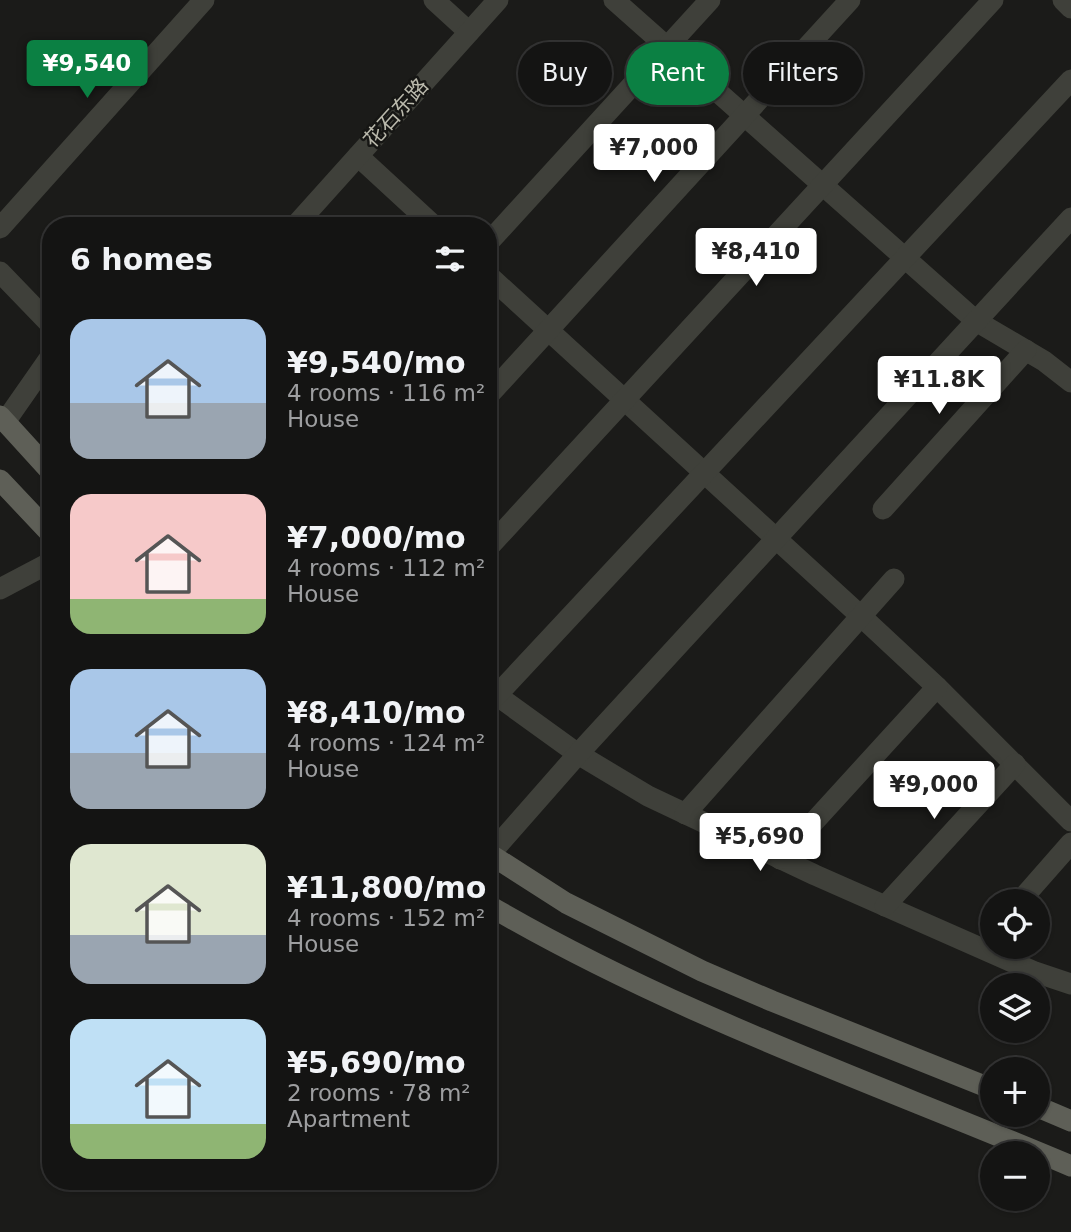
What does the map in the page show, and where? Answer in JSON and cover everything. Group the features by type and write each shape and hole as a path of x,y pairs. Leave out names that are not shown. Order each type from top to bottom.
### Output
{"main road":[{"path":"2,419 42,462"},
{"path":"0,480 42,524"},
{"path":"497,858 566,903 702,971 980,1084"},
{"path":"497,910 680,1003 804,1057 1071,1166"},
{"path":"1050,1112 1071,1121"}],"street":[{"path":"0,228 204,0"},
{"path":"434,0 469,32"},
{"name":"花石东路","path":"303,217 498,0"},
{"path":"614,0 661,42"},
{"path":"672,42 710,0"},
{"path":"497,387 850,0"},
{"path":"497,538 993,0"},
{"path":"1063,0 1071,8"},
{"path":"497,688 705,472 1071,80"},
{"path":"497,233 626,92"},
{"path":"729,103 976,321 1044,361 1071,382"},
{"path":"358,156 425,217"},
{"path":"497,844 1071,218"},
{"path":"0,272 42,316"},
{"path":"497,283 862,616 1071,821"},
{"path":"883,509 1026,351"},
{"path":"2,419 42,368"},
{"path":"0,589 42,567"},
{"path":"685,814 894,579"},
{"path":"780,859 937,687"},
{"path":"497,695 578,754 648,796 885,906 980,938"},
{"path":"885,906 1015,764"},
{"path":"1031,889 1071,843"},
{"path":"1015,959 1035,972 1071,984"}]}
